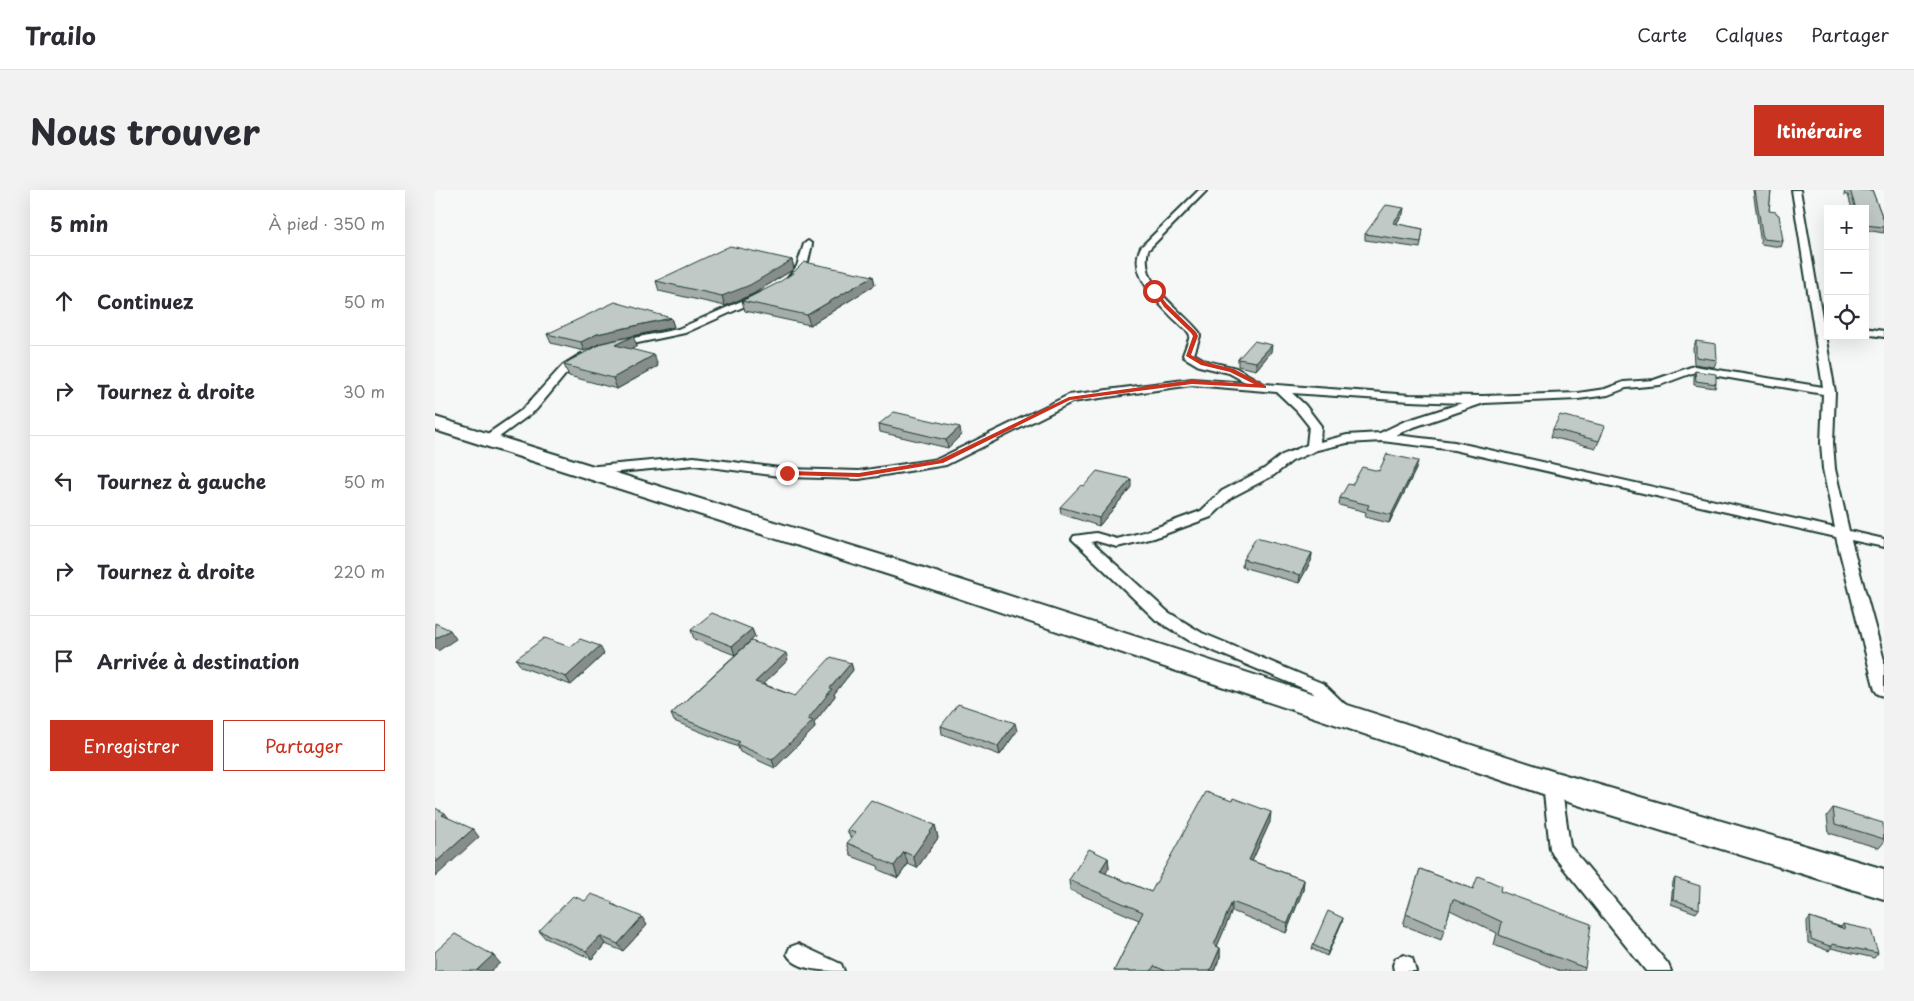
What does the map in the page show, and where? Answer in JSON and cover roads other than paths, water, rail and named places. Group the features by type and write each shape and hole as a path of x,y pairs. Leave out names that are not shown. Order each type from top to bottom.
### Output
{"highway":[{"path":"435,424 918,575 1552,784 1884,884"}],"street":[{"path":"1203,190 1143,249 1140,255 1146,278 1165,306 1194,332 1195,336 1188,355 1203,364 1232,370 1264,387"},
{"path":"1796,190 1823,325 1829,392 1827,442 1829,469 1843,534 1884,690"},
{"path":"785,284 800,271 808,244"},
{"path":"607,347 681,332 774,290"},
{"path":"1869,332 1884,334"},
{"path":"487,440 525,414 539,401 563,369 592,352"},
{"path":"586,471 694,461 787,473 859,475 941,462 1069,398 1192,382 1410,398 1523,399 1607,392 1624,385 1656,383 1694,369 1829,392"},
{"path":"1281,389 1301,408 1315,426 1313,447"},
{"path":"1382,438 1407,425 1483,400"},
{"path":"1347,715 1318,688 1196,637 1162,616 1079,539 1096,537 1117,543 1149,535 1206,514 1227,494 1269,472 1287,458 1313,447 1347,440 1382,438 1454,446 1884,543"},
{"path":"1552,784 1560,849 1661,971"},
{"path":"798,954 833,971"}]}
